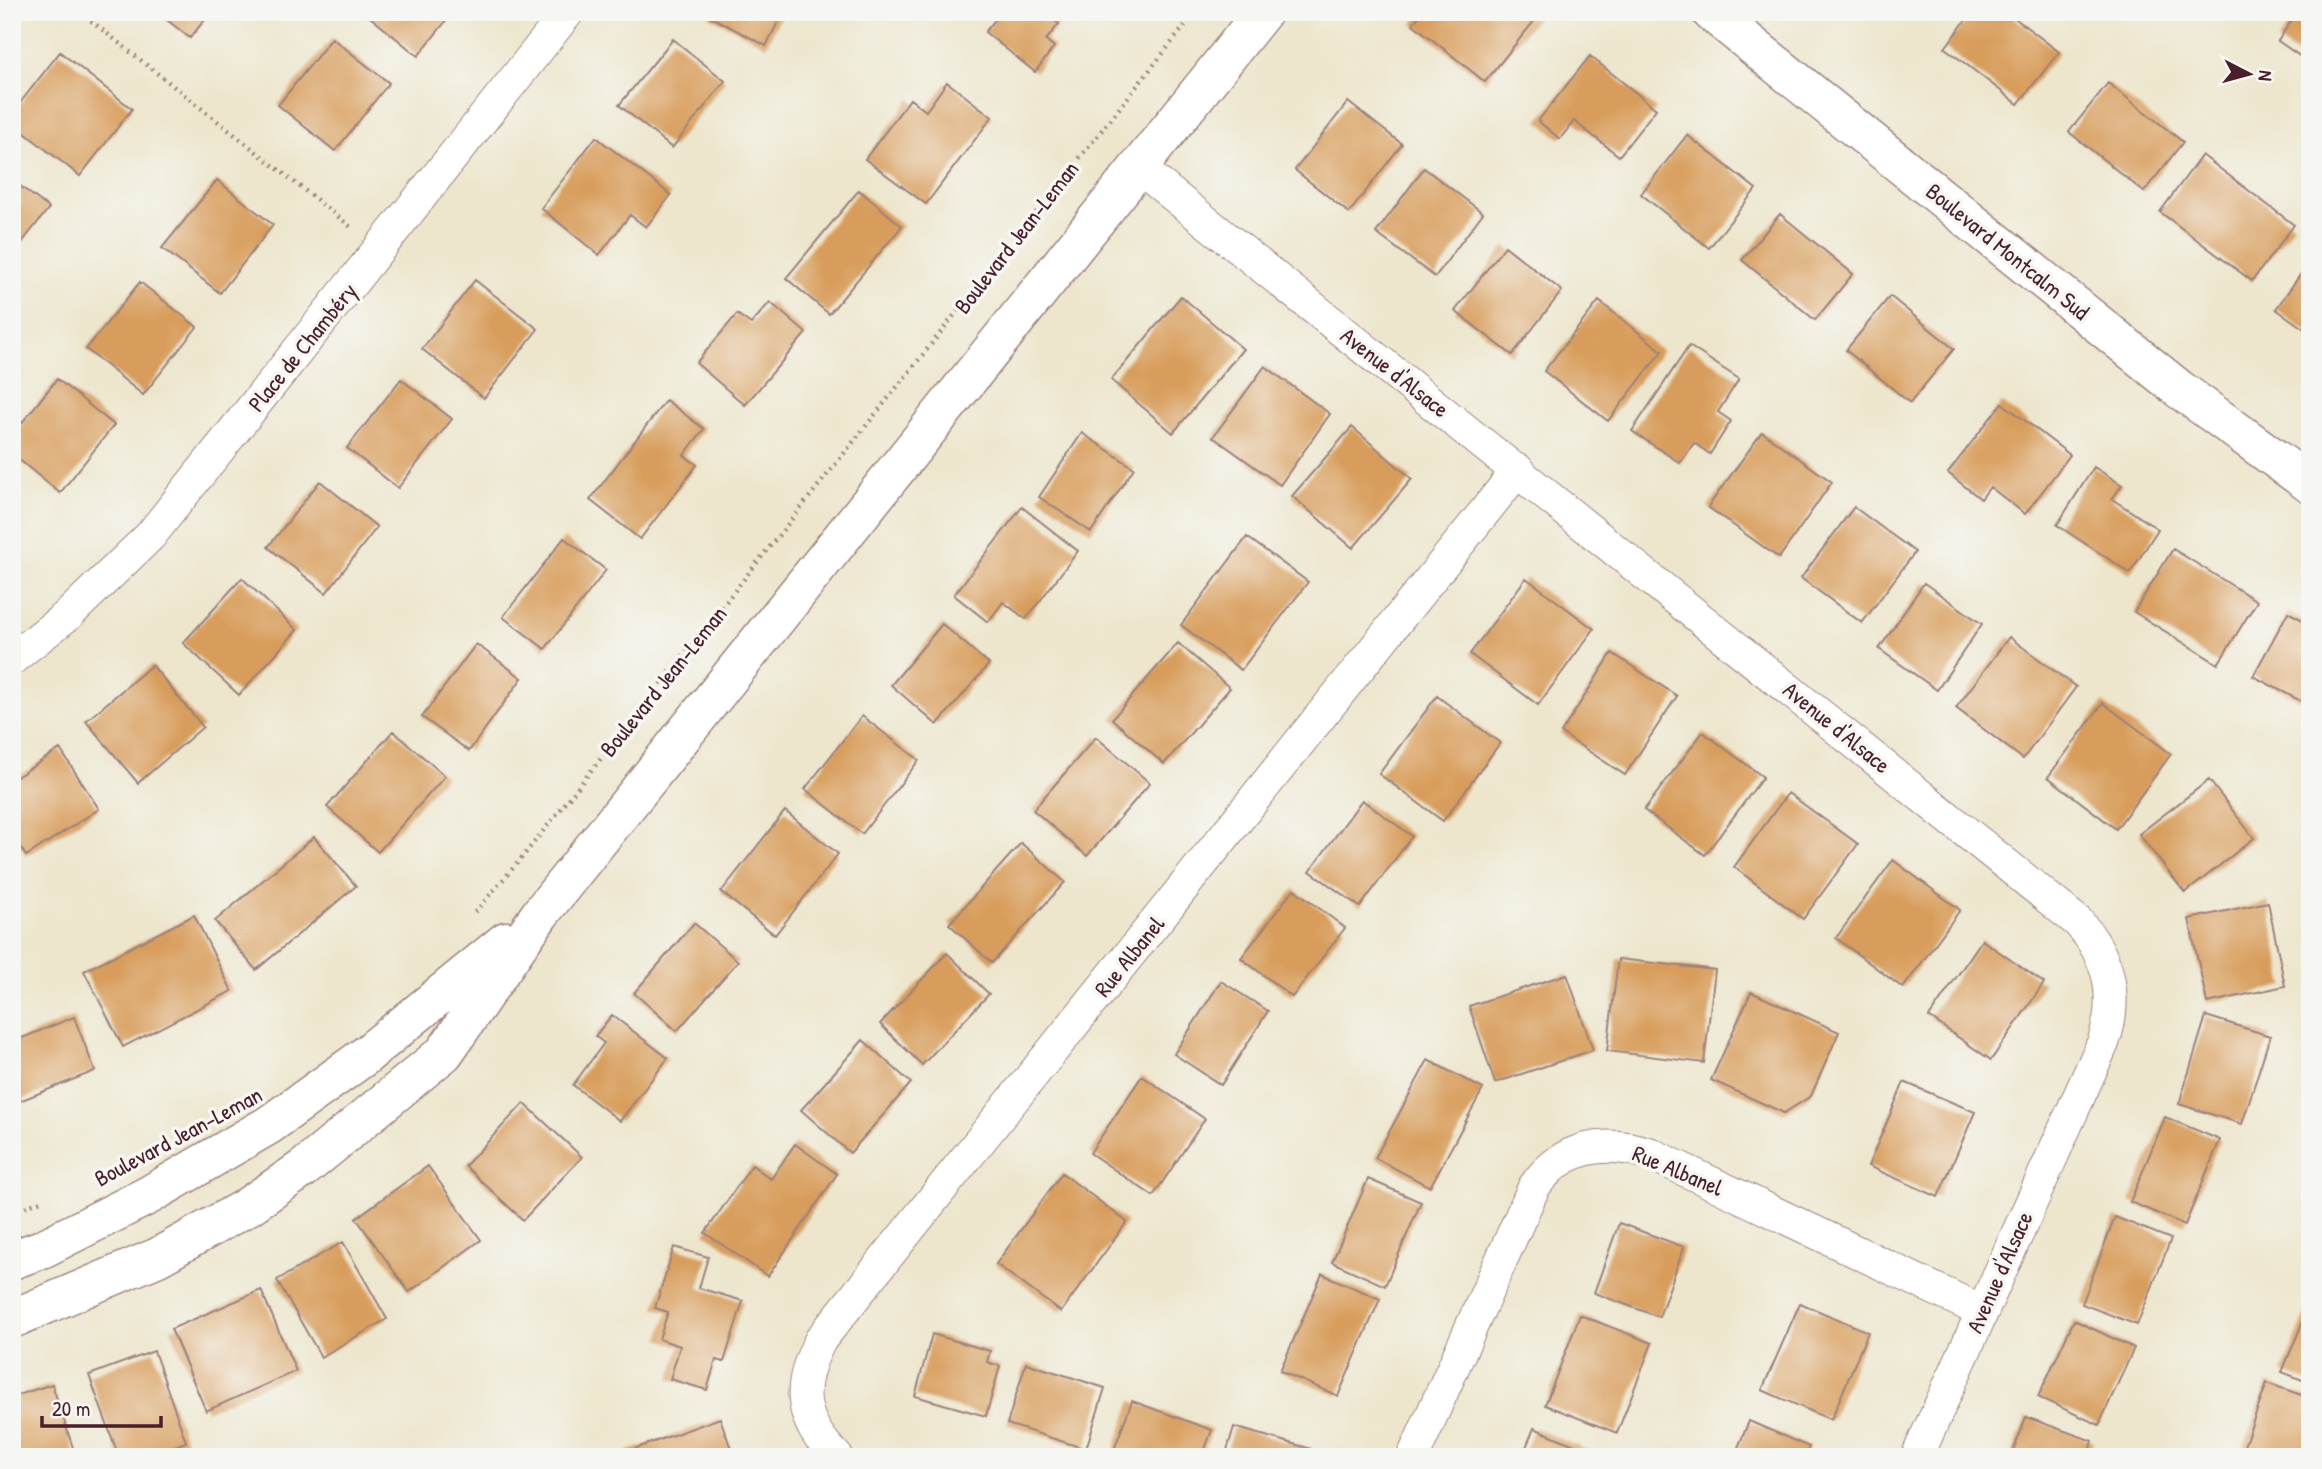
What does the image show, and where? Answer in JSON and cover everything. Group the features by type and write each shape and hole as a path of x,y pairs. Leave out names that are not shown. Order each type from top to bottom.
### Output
{"street":[{"name":"Place de Chambéry","path":"12,659 69,614 150,536 568,12"},
{"name":"Boulevard Jean-Leman","path":"12,1319 158,1257 247,1207 304,1168 444,1053 540,914 1263,12"},
{"name":"Boulevard Montcalm Sud","path":"1711,12 2179,389 2310,485"},
{"name":"Avenue d'Alsace","path":"1138,167 2078,922 2101,953 2112,990 2112,1009 2106,1035 1917,1457"},
{"name":"Rue Albanel","path":"836,1457 816,1433 804,1403 808,1369 821,1339 1518,470"},
{"name":"Boulevard Jean-Leman","path":"12,1260 42,1249 149,1195 285,1115 365,1056 540,914"},
{"name":"Rue Albanel","path":"1413,1457 1534,1187 1556,1162 1585,1148 1618,1146 1651,1154 1981,1311"}],"path":[{"path":"80,12 362,236"},
{"name":"Boulevard Jean-Leman","path":"474,913 537,839 1196,12"},
{"path":"12,1212 51,1198"}],"building":[{"path":"157,12 211,12 190,38"},
{"path":"364,12 453,12 418,56"},
{"path":"710,12 783,12 766,46 709,16"},
{"path":"1001,12 1056,12 1051,18 1059,24 1046,40 1054,47 1035,72 985,32"},
{"path":"1422,12 1535,12 1539,15 1485,82 1413,24"},
{"path":"1972,12 2007,12 2059,52 2018,104 1945,48"},
{"path":"2297,12 2310,12 2310,63 2278,41"},
{"path":"332,38 389,83 335,151 278,105"},
{"path":"673,39 725,81 672,148 619,105"},
{"path":"60,52 132,109 80,176 12,123 12,113"},
{"path":"1590,56 1656,109 1619,156 1574,121 1560,139 1538,121"},
{"path":"947,82 992,117 926,204 865,159 910,99 926,111"},
{"path":"2108,83 2183,142 2144,192 2069,132"},
{"path":"1348,102 1402,144 1349,213 1295,170"},
{"path":"1687,135 1756,189 1709,248 1641,194"},
{"path":"596,137 671,195 646,227 630,215 599,255 541,208"},
{"path":"2202,155 2294,225 2252,281 2160,212"},
{"path":"1424,168 1483,213 1435,277 1376,233"},
{"path":"12,180 49,208 12,255"},
{"path":"217,180 273,225 220,293 162,248"},
{"path":"859,190 902,226 829,314 786,278"},
{"path":"1780,214 1853,274 1815,320 1742,260"},
{"path":"1505,246 1562,291 1512,355 1455,311"},
{"path":"2310,261 2310,333 2276,309"},
{"path":"475,280 538,329 484,398 422,349"},
{"path":"140,282 197,327 143,395 86,349"},
{"path":"1181,296 1243,349 1173,433 1111,380"},
{"path":"1890,296 1954,349 1910,403 1846,350"},
{"path":"1599,301 1662,351 1608,421 1544,371"},
{"path":"770,302 806,333 745,405 696,363 737,314 751,324"},
{"path":"1689,346 1739,379 1718,412 1731,421 1710,454 1694,443 1680,463 1632,431"},
{"path":"1265,366 1330,414 1280,485 1213,437"},
{"path":"57,379 114,425 60,493 12,454 12,435"},
{"path":"401,379 452,419 398,488 347,448"},
{"path":"666,400 704,429 684,455 697,465 640,539 590,500"},
{"path":"2002,403 2070,455 2025,514 1990,487 1981,499 1948,473"},
{"path":"1352,427 1412,479 1353,548 1292,496"},
{"path":"1762,432 1832,482 1779,558 1708,507"},
{"path":"1082,433 1134,468 1091,532 1039,497"},
{"path":"2094,467 2122,485 2112,499 2158,529 2130,573 2057,525"},
{"path":"320,481 377,527 326,593 268,547"},
{"path":"1022,507 1078,551 1026,619 1003,602 988,622 954,595"},
{"path":"1854,507 1915,552 1862,623 1801,578"},
{"path":"1247,537 1308,582 1241,670 1181,625"},
{"path":"564,538 606,570 545,649 503,617"},
{"path":"2173,549 2257,601 2218,664 2134,612"},
{"path":"242,578 297,630 239,695 183,643"},
{"path":"1526,578 1594,629 1538,705 1470,654"},
{"path":"1924,583 1982,624 1937,690 1879,649"},
{"path":"2288,612 2310,624 2310,706 2253,676"},
{"path":"942,624 989,664 937,725 891,685"},
{"path":"2009,637 2076,687 2023,759 1956,708"},
{"path":"1178,643 1230,688 1164,764 1112,719"},
{"path":"476,644 522,678 469,751 422,717"},
{"path":"1612,653 1677,696 1625,775 1561,733"},
{"path":"152,665 203,727 138,783 86,721"},
{"path":"1437,696 1500,743 1443,821 1379,774"},
{"path":"2103,703 2171,754 2116,829 2048,777"},
{"path":"862,716 919,760 862,834 805,789"},
{"path":"393,731 445,776 378,852 327,807"},
{"path":"1703,732 1763,777 1705,855 1644,810"},
{"path":"1096,737 1150,783 1087,856 1033,810"},
{"path":"60,749 99,809 26,856 12,834 12,780"},
{"path":"2209,780 2254,838 2185,893 2139,834"},
{"path":"1788,793 1858,844 1803,919 1734,867"},
{"path":"1362,800 1412,836 1360,907 1310,871"},
{"path":"785,811 838,854 775,935 721,892"},
{"path":"314,837 356,886 256,970 215,921"},
{"path":"1021,843 1065,882 992,963 949,924"},
{"path":"1893,860 1960,910 1903,988 1836,938"},
{"path":"1294,889 1345,928 1292,997 1241,958"},
{"path":"2268,902 2285,986 2207,1003 2189,919"},
{"path":"194,915 232,991 123,1047 84,971"},
{"path":"694,923 738,961 677,1031 634,993"},
{"path":"1982,940 2044,983 1991,1060 1929,1017"},
{"path":"947,953 989,994 922,1065 880,1024"},
{"path":"1618,959 1715,970 1704,1063 1607,1051"},
{"path":"1567,974 1593,1050 1495,1083 1469,1006"},
{"path":"1221,981 1268,1011 1221,1085 1174,1054"},
{"path":"1751,992 1839,1032 1811,1096 1784,1113 1711,1080"},
{"path":"612,1015 668,1058 620,1121 573,1085 604,1043 595,1036"},
{"path":"2206,1016 2270,1036 2242,1124 2179,1104"},
{"path":"74,1017 95,1071 12,1104 12,1042"},
{"path":"863,1040 911,1083 850,1153 801,1110"},
{"path":"1428,1060 1483,1089 1430,1187 1375,1158"},
{"path":"1142,1076 1205,1119 1153,1196 1090,1153"},
{"path":"1904,1082 1975,1112 1938,1197 1868,1166"},
{"path":"524,1103 582,1157 523,1220 465,1166"},
{"path":"2165,1117 2220,1140 2185,1225 2130,1202"},
{"path":"795,1144 837,1174 768,1276 705,1233 752,1165 771,1179"},
{"path":"428,1166 481,1240 409,1292 356,1218"},
{"path":"1062,1173 1127,1222 1061,1312 996,1264"},
{"path":"1368,1179 1421,1202 1385,1286 1332,1262"},
{"path":"2115,1217 2171,1239 2137,1325 2082,1304"},
{"path":"1619,1223 1684,1247 1659,1317 1594,1293"},
{"path":"343,1242 387,1319 321,1357 277,1280"},
{"path":"674,1247 708,1257 699,1288 743,1301 724,1362 716,1360 707,1390 670,1379 680,1346 659,1339 668,1312 655,1308"},
{"path":"1322,1274 1380,1299 1338,1396 1280,1371"},
{"path":"261,1290 296,1371 206,1411 171,1329"},
{"path":"1800,1303 1868,1332 1831,1420 1762,1390"},
{"path":"2310,1304 2310,1383 2282,1372"},
{"path":"1580,1315 1652,1343 1617,1433 1545,1405"},
{"path":"2074,1320 2134,1348 2099,1425 2038,1397"},
{"path":"932,1334 990,1351 987,1362 1000,1366 986,1416 915,1396"},
{"path":"154,1351 186,1442 145,1457 119,1457 89,1375"},
{"path":"1026,1363 1105,1388 1086,1449 1007,1424"},
{"path":"2267,1383 2310,1398 2310,1457 2240,1457"},
{"path":"52,1384 76,1457 12,1457 12,1397"},
{"path":"1132,1401 1212,1430 1202,1457 1112,1455"},
{"path":"2026,1417 2093,1441 2088,1457 2011,1457"},
{"path":"720,1418 734,1457 627,1457 626,1452"},
{"path":"1749,1421 1809,1447 1805,1457 1734,1457"},
{"path":"1234,1427 1311,1449 1309,1457 1225,1457"},
{"path":"1534,1428 1603,1457 1522,1457"}]}
